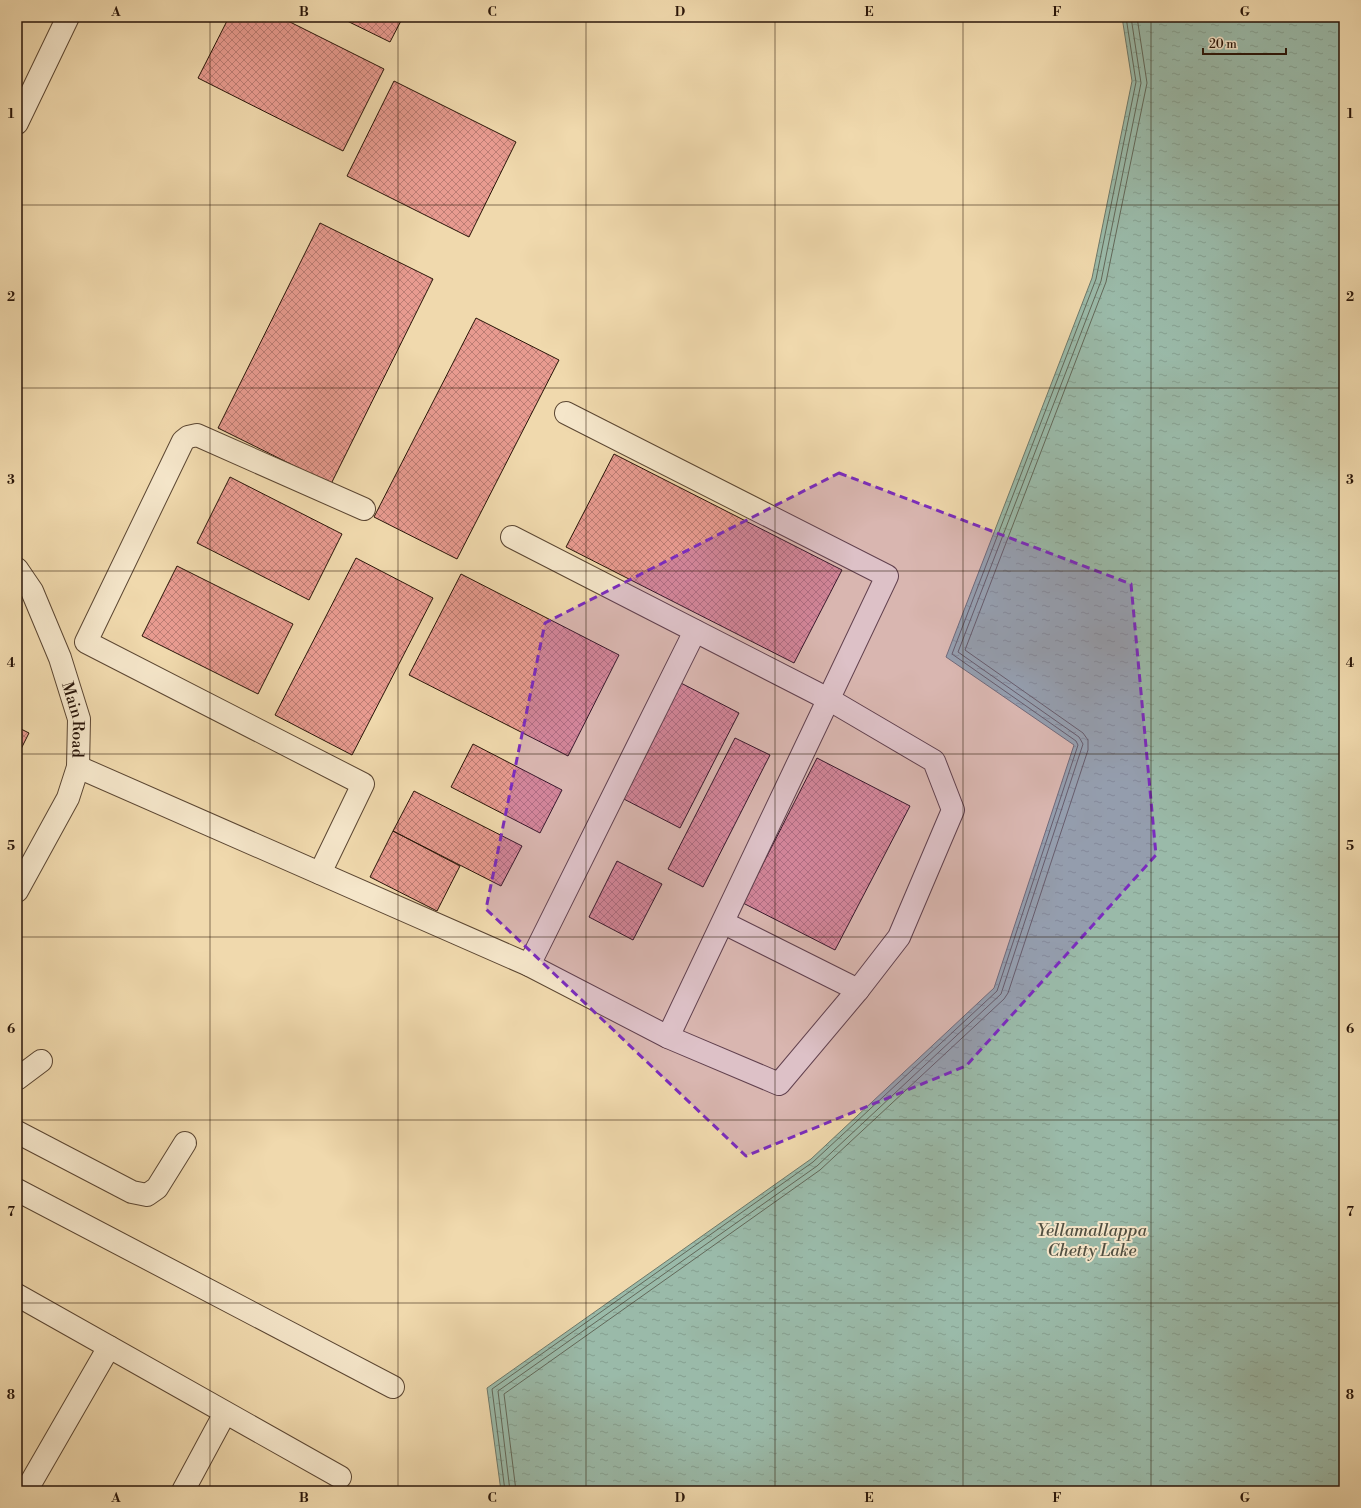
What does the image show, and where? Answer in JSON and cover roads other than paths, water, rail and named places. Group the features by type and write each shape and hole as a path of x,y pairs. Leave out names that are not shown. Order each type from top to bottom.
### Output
{"street":[{"path":"17,123 68,17"},
{"path":"566,413 888,576 724,923 668,1037"},
{"path":"320,873 363,784 86,642 183,441 188,437 197,435 364,509"},
{"path":"78,767 529,965 668,1037 779,1084 858,990 898,937 953,810 934,761 830,700 512,537"},
{"name":"Main Road","path":"17,891 68,798 78,767 79,719 60,658 32,591 18,572"},
{"path":"529,965 695,631"},
{"path":"724,923 858,990"},
{"path":"17,1079 41,1061"},
{"path":"17,1132 132,1192 147,1195 157,1188 184,1143"},
{"path":"17,1190 393,1387"},
{"path":"17,1295 340,1477"},
{"path":"26,1491 109,1347"},
{"path":"183,1491 225,1413"}],"water":[{"name":"Yellamallappa Chetty Lake","path":"1122,17 1344,17 1344,1491 501,1491 487,1388 811,1159 994,988 1074,745 946,657 1092,278 1132,81"}]}
